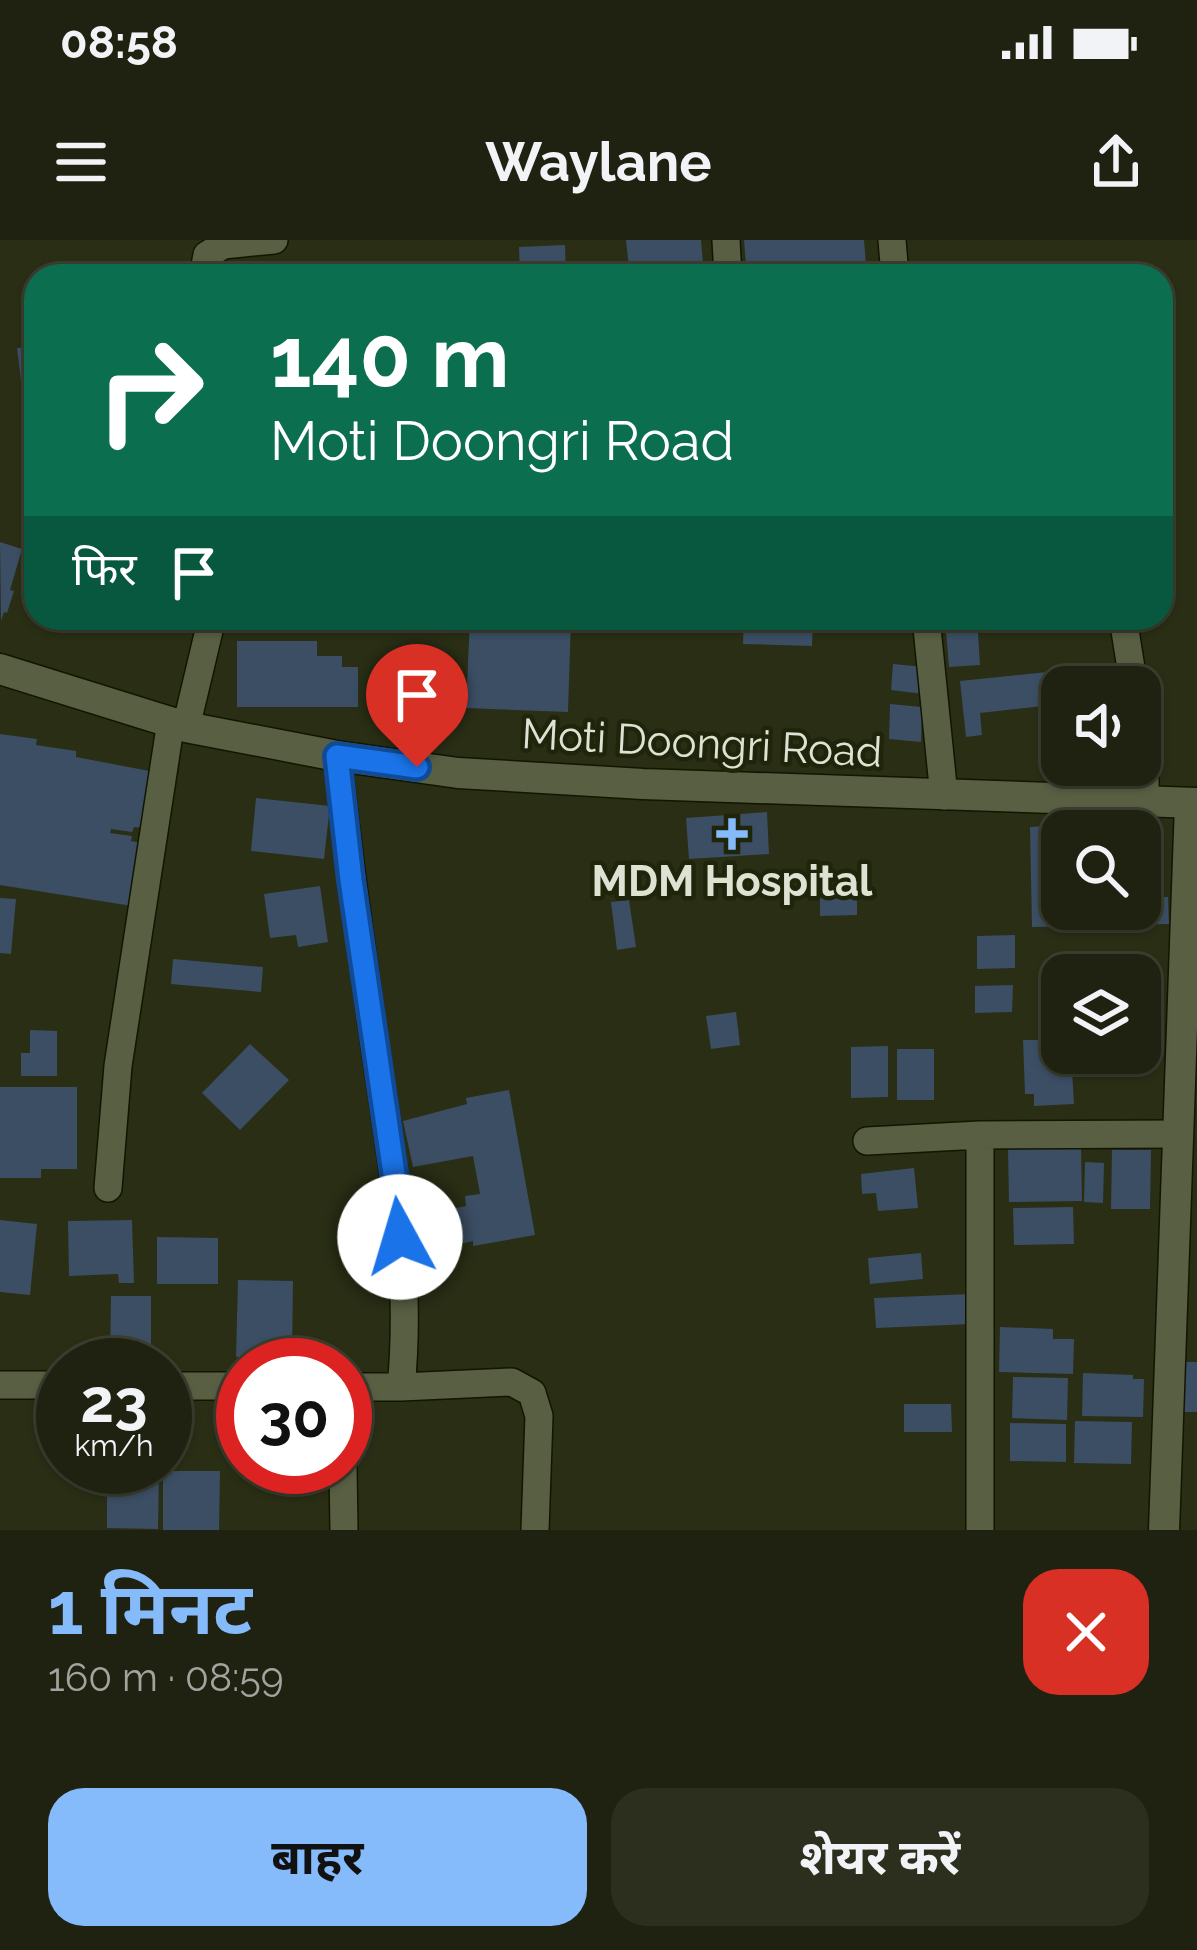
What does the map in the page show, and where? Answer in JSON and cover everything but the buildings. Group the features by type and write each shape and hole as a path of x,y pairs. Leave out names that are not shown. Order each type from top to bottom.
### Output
{"street":[{"path":"205,264 207,255 224,245 274,240"},
{"path":"108,1188 118,1066 178,724 208,630"},
{"path":"927,630 944,796"},
{"path":"1125,630 1131,666"},
{"name":"Moti Doongri Road","path":"0,669 178,724 337,756 458,773 1193,804"},
{"path":"337,756 397,1194 404,1280 401,1388"},
{"path":"1145,786 1145,802"},
{"path":"1163,1530 1193,804"},
{"path":"867,1142 1179,1134"},
{"path":"980,1136 980,1530"},
{"path":"372,1387 512,1382 532,1393 539,1416 535,1530"},
{"path":"0,1385 36,1385"},
{"path":"343,1494 344,1530"}],"place":[{"name":"MDM Hospital","path":"732,834"}],"route":[{"path":"400,1237 337,756 417,767"}]}
